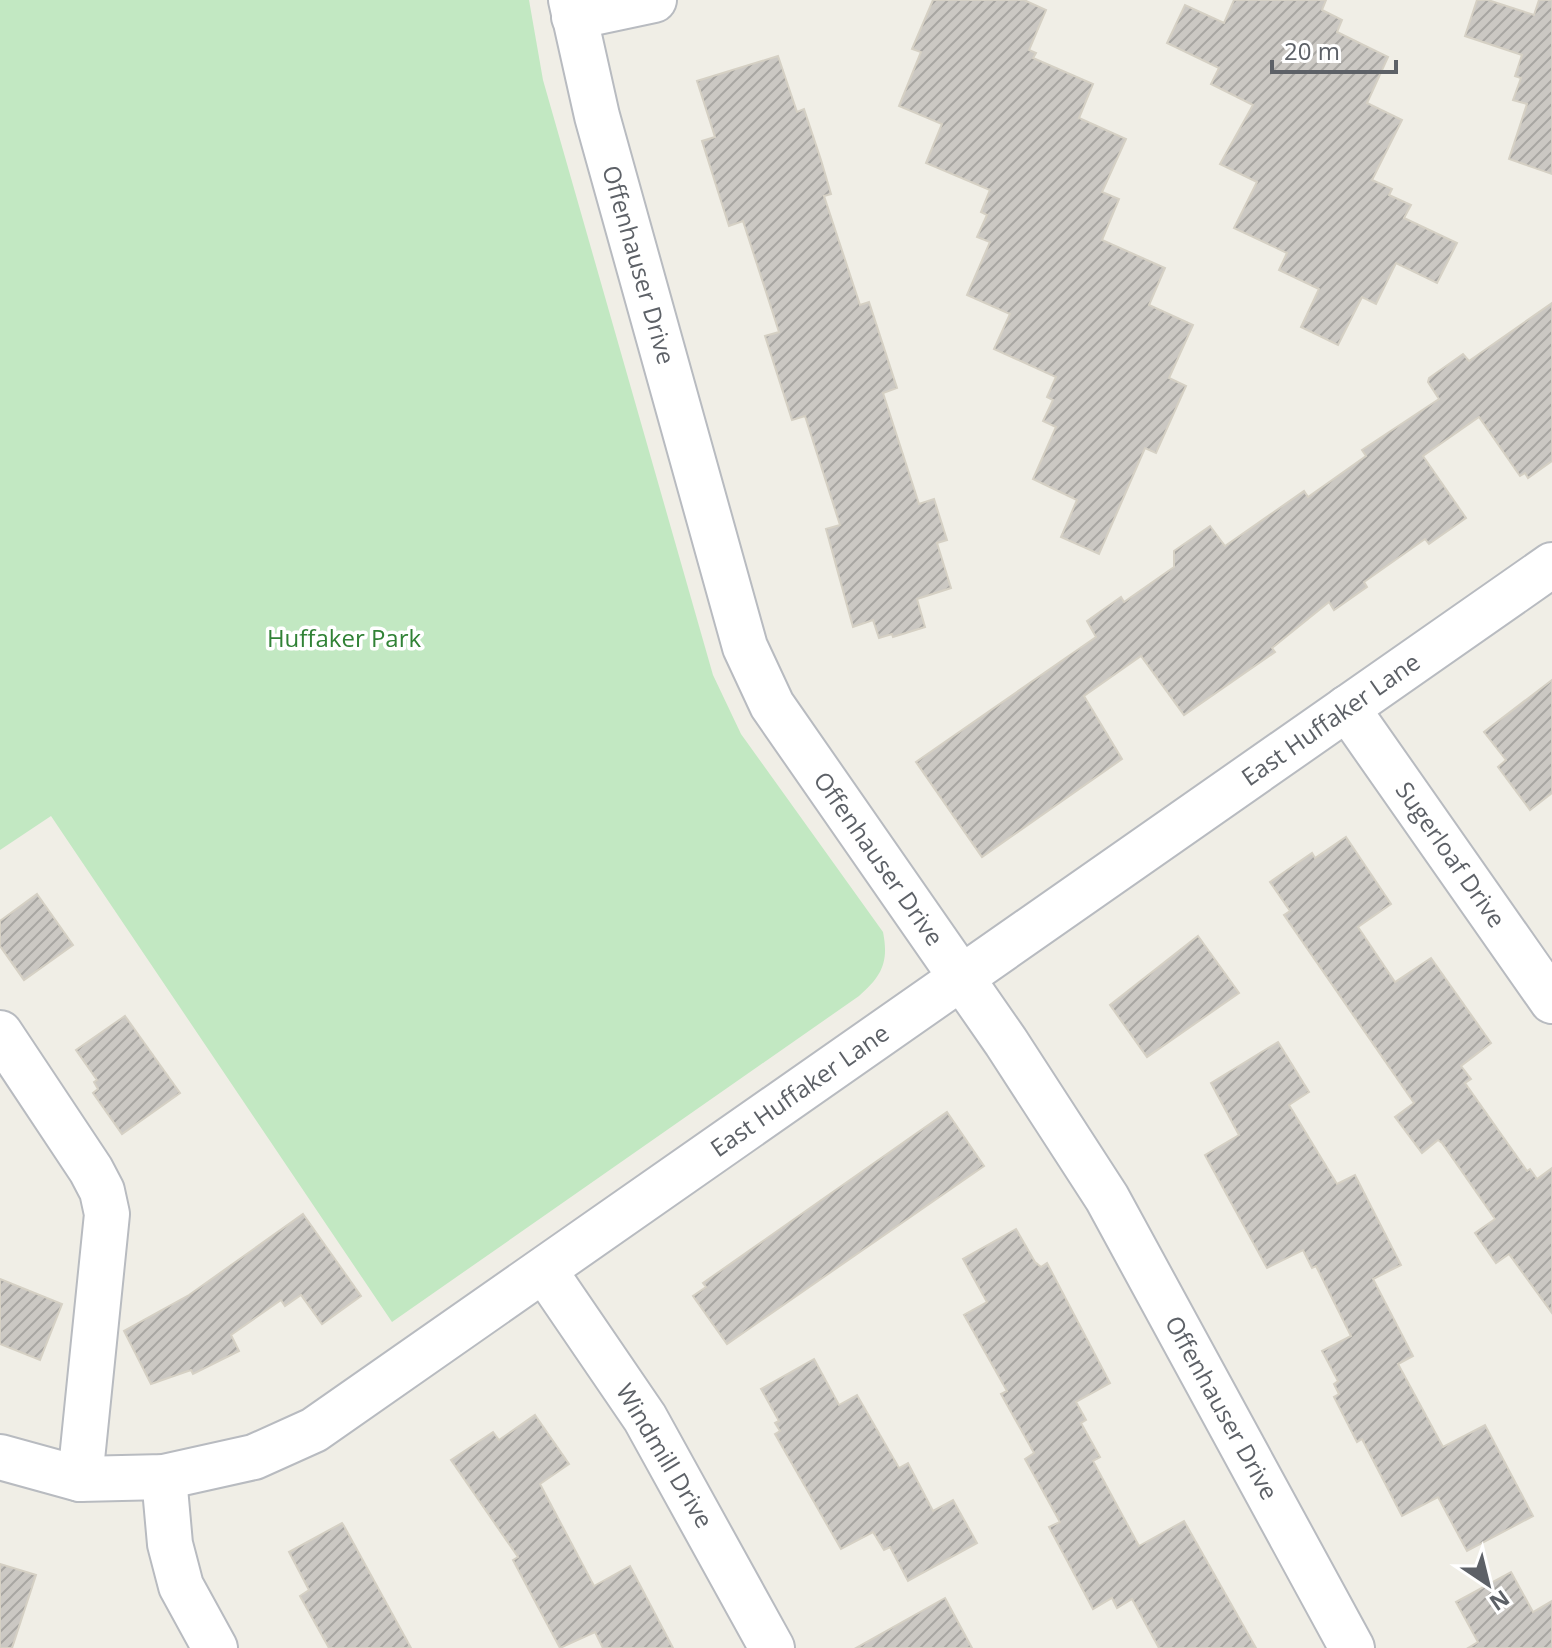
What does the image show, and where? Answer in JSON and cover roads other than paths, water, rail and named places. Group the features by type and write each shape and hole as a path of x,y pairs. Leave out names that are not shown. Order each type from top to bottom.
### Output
{"street":[{"path":"572,8 654,0"},
{"name":"Offenhauser Drive","path":"572,8 597,116 745,647 772,705 961,978 1107,1198 1352,1648"},
{"name":"East Huffaker Lane","path":"0,1457 80,1479 164,1477 254,1457 314,1430 1552,565"},
{"name":"Sugerloaf Drive","path":"1347,708 1552,1001"},
{"path":"0,1033 91,1170 102,1191 107,1214 80,1479"},
{"name":"Windmill Drive","path":"544,1270 645,1418 772,1648"},
{"path":"164,1477 170,1544 181,1586 215,1648"}],"park label":[{"name":"Huffaker Park","path":"344,639"}]}
